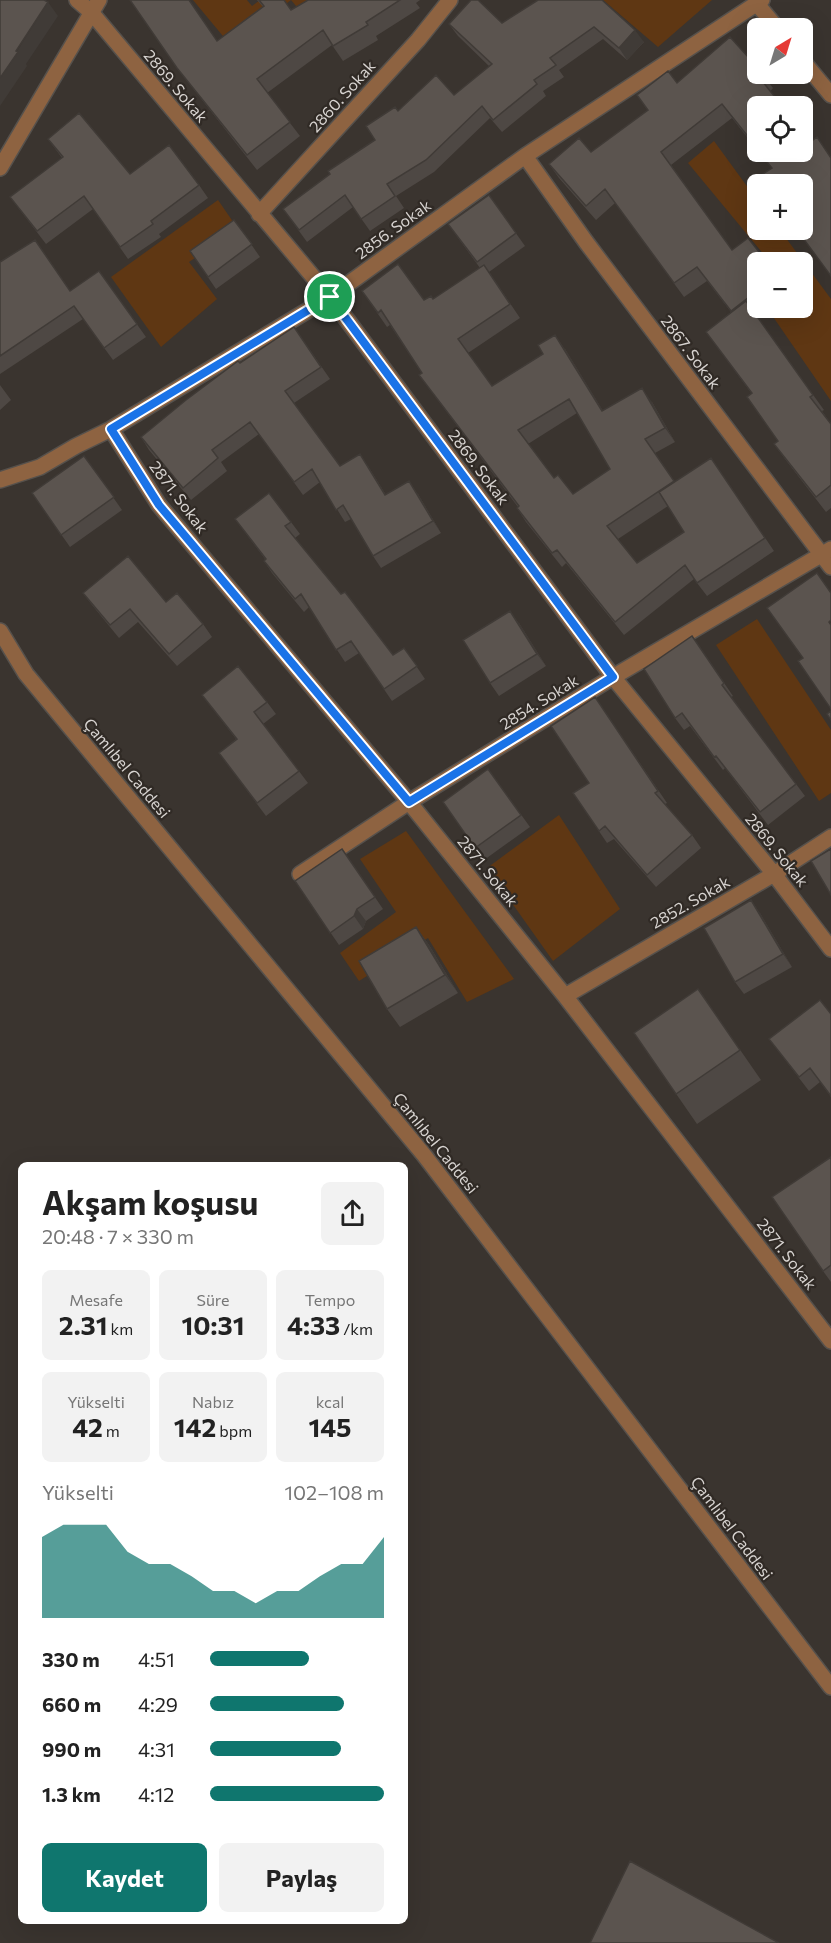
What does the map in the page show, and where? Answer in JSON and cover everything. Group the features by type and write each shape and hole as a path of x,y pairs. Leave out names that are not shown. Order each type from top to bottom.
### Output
{"street":[{"name":"2869. Sokak","path":"76,0 95,6 259,214 330,297 613,677 774,874 831,949"},
{"name":"2860. Sokak","path":"259,214 418,40 450,0"},
{"path":"760,2 770,18"},
{"name":"2856. Sokak","path":"0,480 40,467 111,429 330,297 525,156 760,2"},
{"path":"0,168 95,6"},
{"path":"813,73 831,95"},
{"name":"2867. Sokak","path":"525,156 586,242 828,557"},
{"name":"2871. Sokak","path":"111,429 159,505 409,802 565,996 831,1341"},
{"name":"2854. Sokak","path":"300,874 409,802 613,677 828,557"},
{"name":"Çamlıbel Caddesi","path":"0,631 26,674 424,1155 831,1687"},
{"name":"2852. Sokak","path":"565,996 774,874 831,837"}],"shaded area":[{"path":"193,0 247,0 252,6 260,0 291,0 232,47"},
{"path":"291,0 318,0 302,13"},
{"path":"603,0 712,0 658,47"},
{"path":"714,141 747,186 747,234 688,163"},
{"path":"218,200 238,229 189,262 217,299 161,347 111,277"},
{"path":"752,240 787,240 796,252 762,252"},
{"path":"813,275 831,299 831,401 774,318 813,318"},
{"path":"757,619 831,730 831,793 819,801 716,645"},
{"path":"559,815 620,909 553,961 487,868"},
{"path":"406,831 514,979 467,1002 428,938 359,981 340,953 396,912 360,859"}],"building":[{"path":"0,0 44,0 48,2 0,78"},
{"path":"130,0 189,0 217,41 264,6 259,0 284,0 291,10 308,0 400,0 366,22 368,25 333,46 323,30 257,79 290,122 247,155 177,68"},
{"path":"471,0 478,0 502,23 538,0 602,0 635,30 619,48 594,27 550,58 556,65 534,80 537,84 493,120 482,106 426,160 387,184 395,196 361,219 345,195 299,230 283,209 330,174 328,171 375,140 366,126 395,107 398,111 436,75 454,95 492,64 449,24"},
{"path":"730,37 747,56 747,84 765,84 774,96 747,96 747,135 722,104 661,152 732,250 747,239 759,252 747,252 747,299 731,311 697,267 674,283 605,189 586,206 549,164 579,138 591,152 648,110 637,95 668,71 677,83"},
{"path":"79,113 130,174 169,145 199,185 151,221 153,224 120,247 84,196 37,231 10,197 63,157 48,139"},
{"path":"817,137 831,158 831,276 804,240 813,240 813,174 763,174 772,168 767,162 813,162 813,140"},
{"path":"489,195 516,233 477,262 448,224"},
{"path":"234,220 252,244 208,277 190,251"},
{"path":"35,240 70,291 99,271 137,324 104,348 74,306 0,356 0,262"},
{"path":"398,264 424,300 431,296 433,299 484,265 510,304 458,339 492,386 543,354 538,345 555,335 602,411 642,388 665,428 645,439 674,481 607,526 637,563 684,532 659,492 711,458 765,538 697,583 685,565 615,622 557,550 552,553 517,508 519,506 419,375 422,373 381,310 378,313 362,291","holes":["569,399 610,469 573,494 558,475 554,478 518,430"]},
{"path":"746,301 747,318 758,318 813,395 810,397 831,424 831,485 816,497 774,444 778,441 747,397 752,393 706,332"},
{"path":"294,327 321,367 285,391 340,466 360,454 385,495 409,481 433,521 373,556 343,505 336,510 312,469 294,482 250,422 212,450 218,458 183,488 141,437 238,361 240,363"},
{"path":"84,456 114,497 61,535 32,493"},
{"path":"269,493 291,522 285,526 341,594 345,592 393,655 404,648 417,666 384,689 351,641 336,650 301,594 295,599 264,561 266,559 235,519"},
{"path":"128,556 166,602 177,593 203,624 169,654 130,609 110,625 83,593"},
{"path":"817,573 831,593 831,620 829,622 831,625 831,709 798,661 803,658 767,608"},
{"path":"510,611 537,654 490,683 463,640"},
{"path":"692,636 724,683 722,685 796,784 760,812 716,756 714,757 682,713 675,718 644,669"},
{"path":"238,666 267,702 254,712 299,771 257,803 219,753 237,739 202,695"},
{"path":"595,697 658,791 655,793 692,835 647,875 605,826 599,831 573,793 589,783 551,726"},
{"path":"488,769 521,815 475,848 443,802"},
{"path":"342,849 375,897 357,909 354,916 330,933 295,881"},
{"path":"831,849 831,895 811,861"},
{"path":"751,900 783,954 735,982 704,928"},
{"path":"416,927 445,975 387,1009 359,961"},
{"path":"698,989 740,1050 676,1094 634,1033"},
{"path":"820,1000 831,1014 831,1096 810,1068 799,1077 769,1039"},
{"path":"831,1157 831,1265 823,1271 772,1197"},
{"path":"630,1861 779,1943 590,1943"}],"route":[{"path":"330,297 613,677 409,802 159,505 111,429 330,297"}]}
